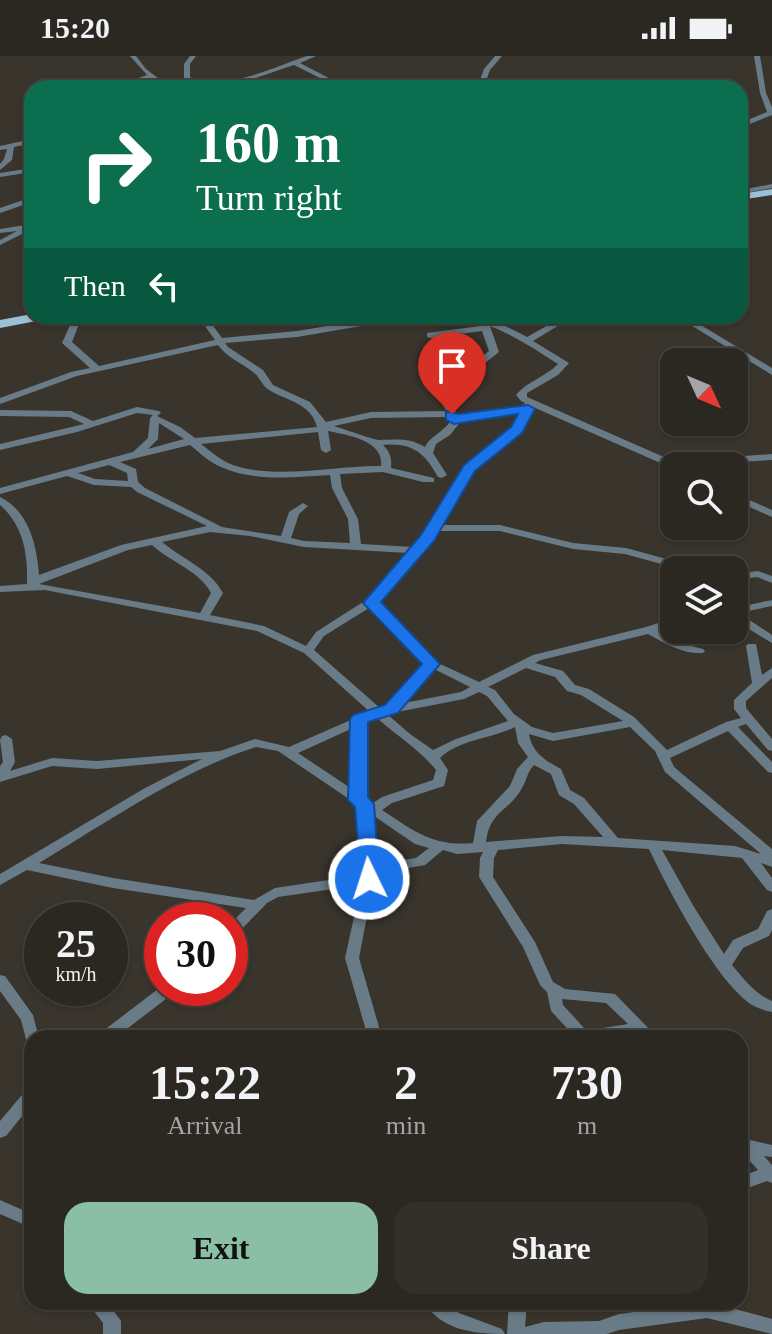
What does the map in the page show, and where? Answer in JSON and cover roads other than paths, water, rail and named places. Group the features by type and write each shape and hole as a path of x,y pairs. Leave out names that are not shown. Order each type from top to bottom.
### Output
{"main road":[{"path":"748,194 772,189"},
{"path":"0,324 24,319"}],"street":[{"path":"133,56 157,80"},
{"path":"190,80 187,78 187,64 193,56"},
{"path":"234,80 313,56"},
{"path":"483,80 488,62 499,56"},
{"path":"748,123 771,113 763,93 758,59 771,56"},
{"path":"296,63 329,80"},
{"path":"139,80 152,76"},
{"path":"0,145 24,141"},
{"path":"15,142 24,148"},
{"path":"0,168 10,157 15,142"},
{"path":"0,175 24,171"},
{"path":"0,211 24,202"},
{"path":"0,231 24,227"},
{"path":"0,243 24,230"},
{"path":"69,366 67,336 74,324"},
{"path":"207,324 219,341 263,375 269,387 307,404 323,428 326,450"},
{"path":"0,401 69,366 96,368 219,341 297,334 355,324"},
{"path":"525,342 556,324"},
{"path":"693,324 772,372"},
{"path":"428,453 431,443 447,433 453,417 446,392 449,387 494,352 484,325"},
{"path":"430,335 484,325 506,329 564,363 555,373 521,395 529,406"},
{"path":"68,345 96,368"},
{"path":"308,651 320,634 371,603 435,528 469,468 517,430 529,406"},
{"path":"0,491 65,472 193,442 323,428 371,415 453,417 529,406 660,460"},
{"path":"0,447 137,410 156,413"},
{"path":"0,413 71,414 92,424"},
{"path":"134,455 153,439 155,418 175,424 211,458 235,469 386,470 430,480"},
{"path":"323,428 377,443 398,441 428,453 436,460 442,475"},
{"path":"377,443 386,456 386,470"},
{"path":"748,459 772,457"},
{"path":"112,462 132,471 135,484"},
{"path":"335,471 337,488 353,519 356,548"},
{"path":"65,472 94,482 135,484 224,530"},
{"path":"0,500 15,513 27,535 34,560 33,584"},
{"path":"748,503 772,514"},
{"path":"285,539 294,512 303,506"},
{"path":"435,528 500,528 573,546 626,551 660,562"},
{"path":"0,589 33,584 79,562 153,540 224,530 356,548 417,550"},
{"path":"153,540 186,568 213,583 217,593 203,617"},
{"path":"748,575 758,574 772,580"},
{"path":"33,584 260,628 308,651 385,710 433,756 442,770 439,783 365,805"},
{"path":"371,603 432,664 482,688 499,700 518,724 533,759 557,772 564,792 579,801 614,842"},
{"path":"748,609 772,603"},
{"path":"748,623 772,640"},
{"path":"289,752 385,710 434,703 482,688 526,664 569,647 660,626"},
{"path":"650,630 680,647 699,651"},
{"path":"752,646 757,682"},
{"path":"385,710 432,664"},
{"path":"526,664 559,674 571,688 595,697 633,723 664,756 669,769 772,856"},
{"path":"772,672 740,700 740,709 772,747"},
{"path":"359,719 368,875 352,958 372,1030"},
{"path":"664,756 749,719"},
{"path":"433,756 447,746 518,724 553,737 633,723"},
{"path":"730,725 772,769"},
{"path":"0,777 9,762 6,739"},
{"path":"0,880 150,791 227,752 255,743 289,752 404,833 441,845 486,848 544,841 653,844 746,853 772,862"},
{"path":"0,777 52,762 97,765 227,752"},
{"path":"533,759 523,769 516,788 482,824 486,868 491,890 521,931 554,992 559,1011 577,1030"},
{"path":"653,844 684,907 725,965 762,1005 772,1007"},
{"path":"248,914 275,893 420,862 441,845"},
{"path":"746,853 772,887"},
{"path":"25,865 113,883 257,905"},
{"path":"725,965 738,944 764,932 772,914"},
{"path":"0,980 28,1019 30,1030"},
{"path":"554,992 610,998 642,1030"},
{"path":"115,1030 146,1006"},
{"path":"0,1132 24,1105"},
{"path":"748,1143 772,1151"},
{"path":"748,1147 770,1174 748,1181"},
{"path":"0,1207 24,1218"},
{"path":"103,1310 112,1321 112,1334"},
{"path":"444,1310 453,1318 496,1334"},
{"path":"516,1334 518,1310"},
{"path":"527,1334 544,1330 599,1329 680,1310"},
{"path":"715,1310 772,1327"}]}
